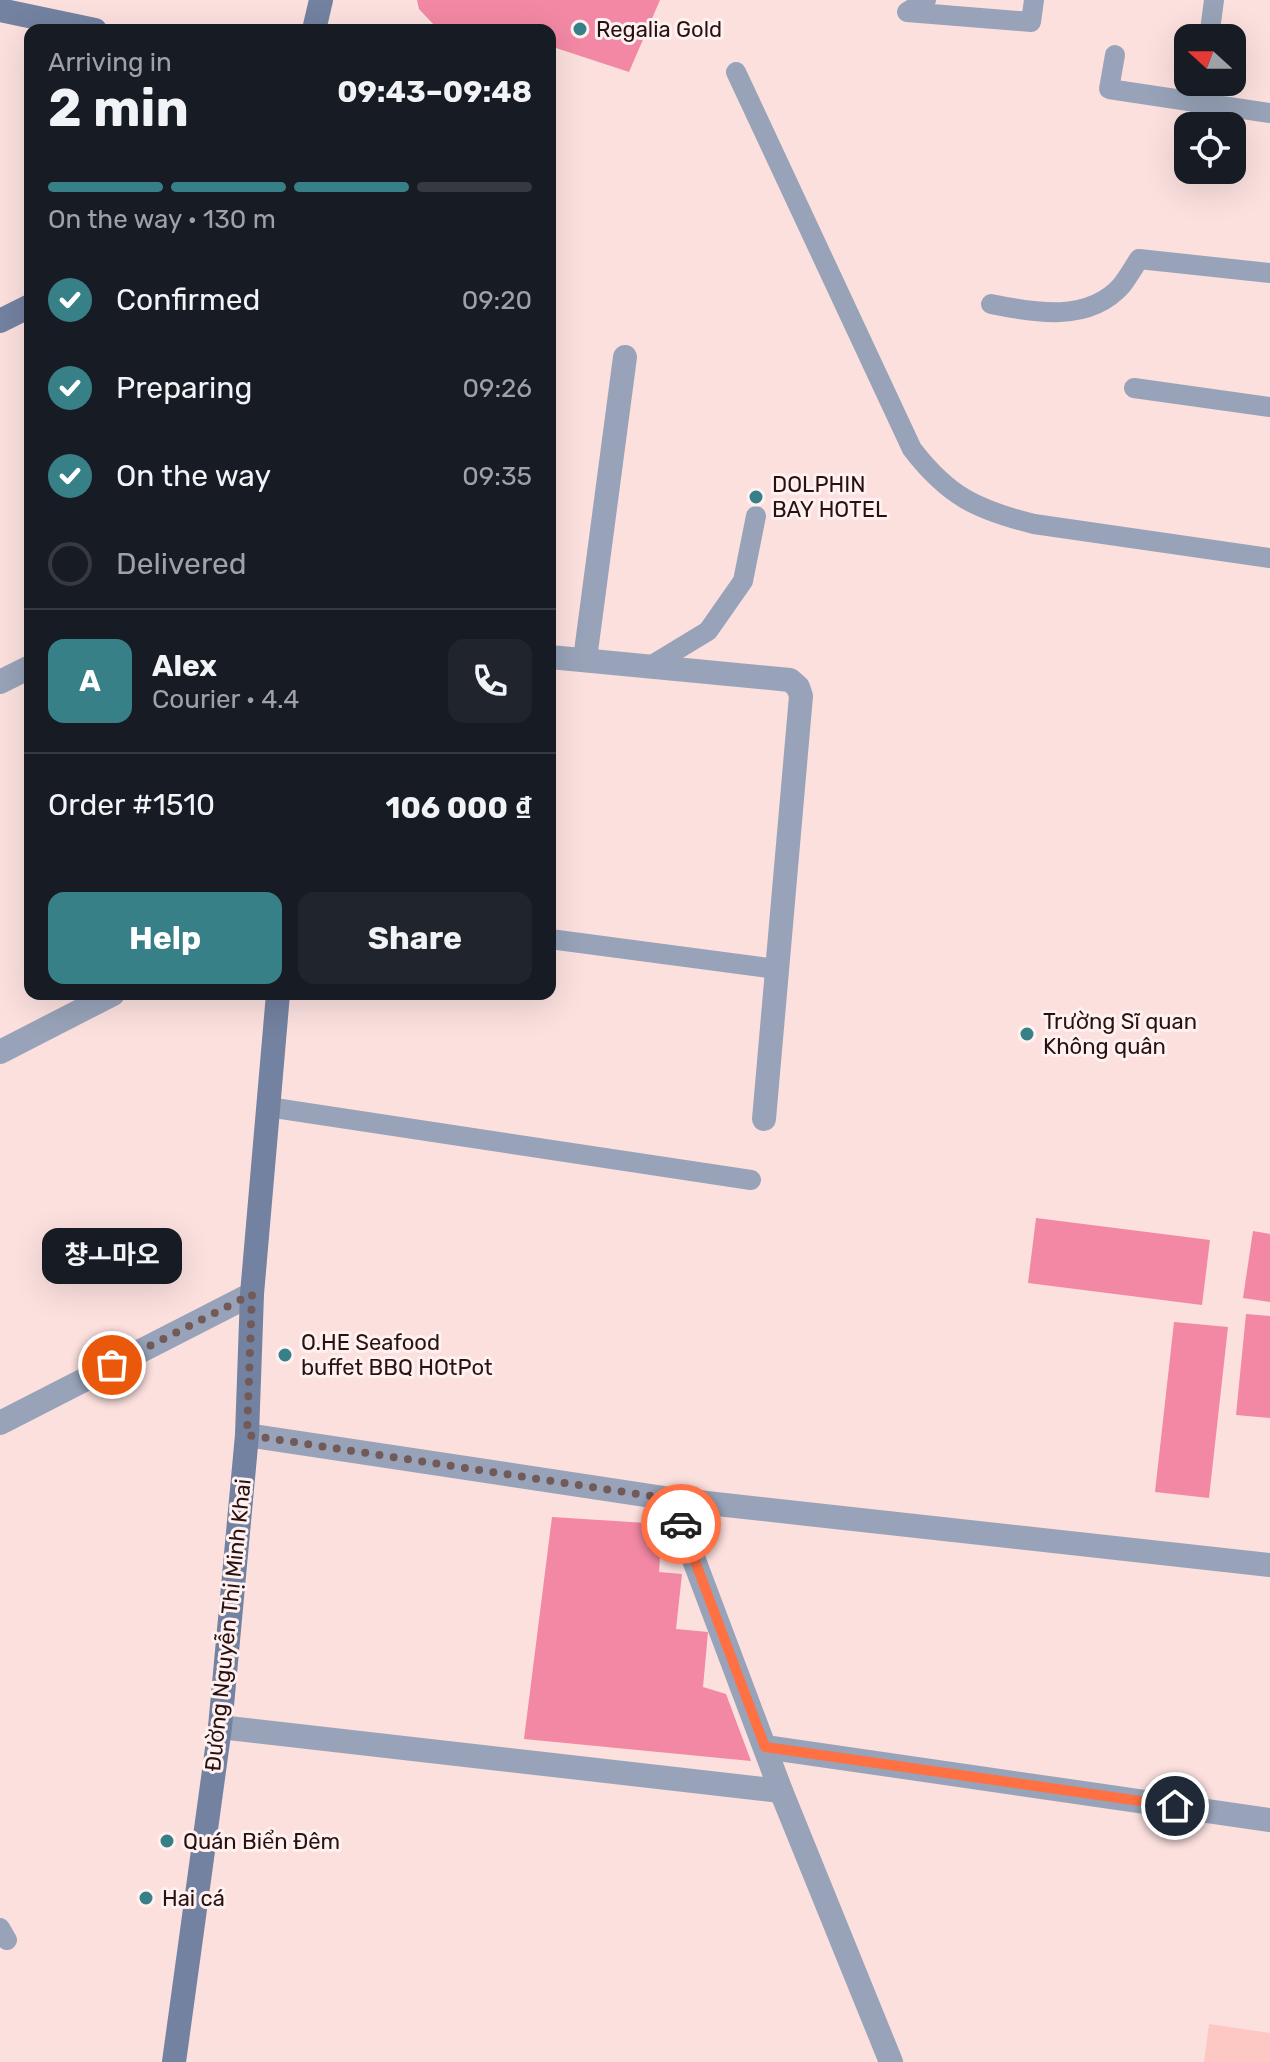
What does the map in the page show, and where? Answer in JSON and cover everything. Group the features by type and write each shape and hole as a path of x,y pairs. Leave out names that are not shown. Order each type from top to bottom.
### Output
{"street":[{"path":"315,24 321,0"},
{"path":"0,10 66,24"},
{"path":"0,321 24,309"},
{"path":"585,659 625,357"},
{"path":"556,657 790,680 798,687 801,696 764,1119"},
{"path":"0,682 24,670"},
{"path":"0,1052 101,1000"},
{"name":"Đường Nguyễn Thị Minh Khai","path":"174,2062 220,1727 247,1435 252,1294 277,1000"},
{"path":"0,1423 252,1294"},
{"path":"247,1435 671,1499 1270,1565"},
{"path":"671,1499 781,1791 891,2062"},
{"path":"220,1727 781,1791"},
{"path":"765,1747 1270,1820"}],"lane":[{"path":"926,0 907,12 1031,22 1034,0"},
{"path":"1211,24 1214,0"},
{"path":"1115,55 1109,89 1174,91"},
{"path":"736,72 912,449 932,475 958,497 997,515 1034,524 1270,558"},
{"path":"1217,96 1270,113"},
{"path":"991,304 1061,314 1097,303 1120,287 1139,259 1270,273"},
{"path":"1134,388 1270,407"},
{"path":"652,665 708,631 743,581 756,516"},
{"path":"556,940 776,969"},
{"path":"268,1107 751,1180"}],"shaded area":[{"path":"1209,2024 1270,2033 1270,2062 1204,2062"}],"building":[{"name":"Regalia Gold","path":"417,0 660,0 629,72 556,48 556,24 433,24 419,9"},
{"path":"1036,1218 1210,1240 1202,1305 1028,1283"},
{"path":"1253,1231 1270,1234 1270,1302 1243,1298"},
{"path":"1246,1314 1270,1316 1270,1418 1236,1415"},
{"path":"1174,1322 1228,1327 1209,1498 1155,1492"},
{"path":"552,1517 662,1524 659,1572 682,1574 676,1629 708,1632 703,1687 726,1694 751,1761 524,1739"}],"way so far":[{"path":"112,1365 252,1294 247,1435 671,1499 681,1524"}],"place":[{"name":"Regalia Gold","path":"580,29"},
{"name":"DOLPHIN BAY HOTEL","path":"756,497"},
{"name":"Trường Sĩ quan Không quân","path":"1027,1034"},
{"name":"O.HE Seafood buffet BBQ HOtPot","path":"285,1355"},
{"name":"챵ㅗ마오","path":"112,1365"},
{"name":"Quán Biển Đêm","path":"167,1841"},
{"name":"Hai cá","path":"146,1898"}],"route":[{"path":"681,1524 765,1747 1175,1806"}]}
